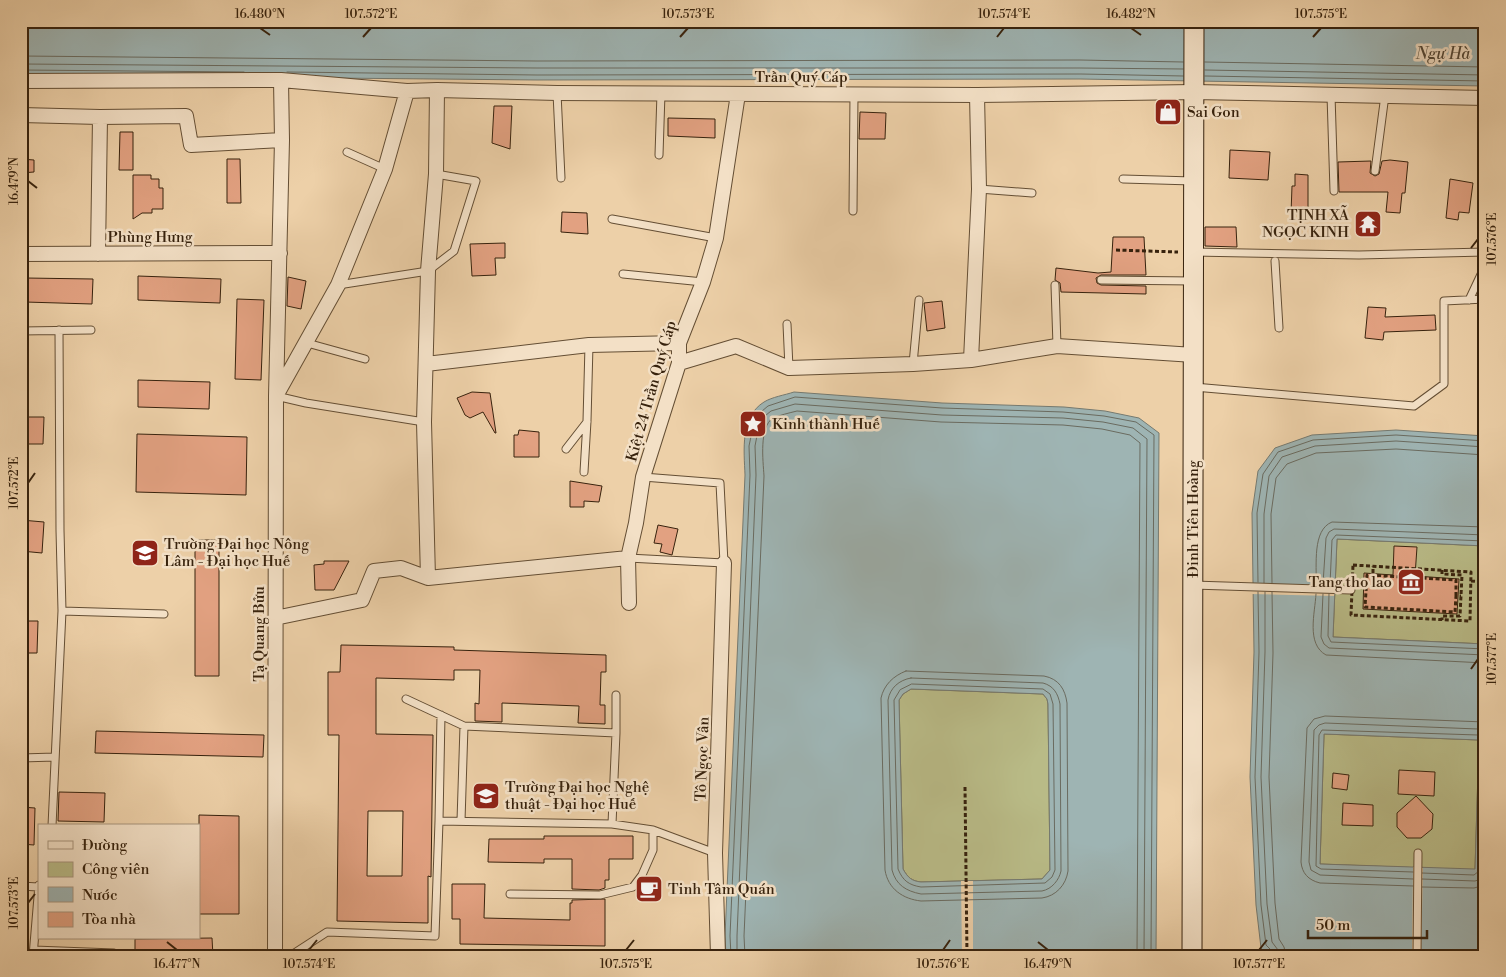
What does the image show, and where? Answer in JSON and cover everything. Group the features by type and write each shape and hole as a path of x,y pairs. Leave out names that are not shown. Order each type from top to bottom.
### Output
{"main road":[{"name":"Đinh Tiên Hoàng","path":"1192,956 1194,21"}],"street":[{"name":"Trần Quý Cáp","path":"21,81 281,80 407,91 738,94 977,95 1194,87"},
{"name":"Tạ Quang Bửu","path":"275,956 276,396 282,140 281,80"},
{"path":"1194,87 1331,94 1485,98"},
{"path":"428,578 424,422 428,270 436,174 437,90"},
{"path":"276,396 338,285 384,169 407,91"},
{"name":"Kiệt 24 Trần Quý Cáp","path":"629,603 628,558 643,477 679,363 679,343 703,282 716,238 738,94"},
{"path":"971,360 979,189 977,95"},
{"path":"21,114 100,117 186,116 191,145 282,140"},
{"path":"98,254 100,117"},
{"name":"Phùng Hưng","path":"21,254 280,253"},
{"path":"426,364 589,346 679,343"},
{"path":"679,363 736,346 789,368 971,360 1057,346 1194,355"},
{"path":"275,618 362,600 374,571 401,568 428,578 628,558"},
{"name":"Tô Ngọc Vân","path":"718,956 715,852 724,563"}],"lane":[{"path":"556,93 561,178"},
{"path":"659,155 661,93"},
{"path":"853,211 854,94"},
{"path":"1331,94 1334,191"},
{"path":"1375,171 1386,95"},
{"path":"347,152 384,169"},
{"path":"338,285 428,270 454,251 476,181 436,174"},
{"path":"1123,179 1194,182"},
{"path":"979,189 1032,193"},
{"path":"612,219 716,238"},
{"path":"1194,252 1359,255 1485,252"},
{"path":"1275,261 1280,328"},
{"path":"1469,300 1485,266"},
{"path":"623,274 703,282"},
{"path":"1101,280 1194,281"},
{"path":"1054,285 1057,346"},
{"path":"1193,387 1414,406 1444,384 1444,301 1485,299"},
{"path":"913,364 919,300"},
{"path":"787,324 789,368"},
{"path":"52,824 62,611 58,330"},
{"path":"21,331 91,330"},
{"path":"307,343 364,359"},
{"path":"584,472 589,346"},
{"path":"276,396 306,403 424,422"},
{"path":"566,449 587,421"},
{"path":"628,558 724,563 720,483 643,477"},
{"path":"1193,585 1240,588 1351,590"},
{"path":"62,611 164,614"},
{"path":"612,824 616,695"},
{"path":"406,699 464,726 616,733"},
{"path":"290,956 327,932 435,936 441,715"},
{"path":"460,821 464,726"},
{"path":"21,758 55,758"},
{"path":"439,821 612,824 653,830 715,852"},
{"path":"510,894 600,895 633,887 642,875 654,850 653,830"},
{"path":"1417,956 1418,853"},
{"path":"21,886 38,886 33,953 114,953"}],"path":[{"path":"1116,250 1194,252"},
{"path":"1353,565 1442,570 1471,572 1470,621 1351,615 1353,565"},
{"path":"1373,566 1373,573"},
{"path":"1442,570 1442,574 1462,576 1460,616 1442,616 1442,620"},
{"path":"1471,581 1484,582 1485,573"},
{"path":"1366,575 1456,580 1456,596 1455,612 1365,607 1366,575"},
{"path":"1456,596 1461,596"},
{"path":"1370,616 1371,609"},
{"path":"965,787 967,956"}],"green space":[{"path":"1337,539 1485,546 1485,644 1333,637"},
{"path":"911,689 1043,694 1047,699 1050,870 1042,879 921,882 910,878 905,872 903,869 899,700 903,694"},
{"path":"1324,734 1479,740 1475,870 1320,864"}],"water":[{"name":"Ngự Hà","path":"21,21 1485,21 1485,86 1080,79 537,80 21,75"},
{"path":"794,392 942,403 1064,407 1105,411 1139,418 1159,433 1156,956 726,956 725,936 745,475 745,435 747,425 756,408 767,400","holes":["911,689 1043,694 1048,704 1050,870 1042,879 921,882 910,878 903,869 899,700 903,694"]},
{"path":"1396,430 1485,436 1485,546 1337,539 1333,637 1485,644 1485,956 1269,956 1261,948 1256,905 1250,777 1254,652 1252,513 1258,471 1275,448 1312,435","holes":["1324,734 1479,740 1475,869 1320,864"]}],"pier":[{"path":"1251,584 1335,585 1334,596 1251,594"},
{"path":"1413,867 1423,868 1421,956 1412,956"},
{"path":"961,881 973,881 973,956 962,956"}],"building":[{"path":"494,106 512,106 510,149 492,143"},
{"path":"860,112 886,113 885,139 859,139"},
{"path":"668,118 715,119 715,138 668,136"},
{"path":"120,132 133,132 133,170 119,170"},
{"path":"1230,150 1270,152 1268,180 1229,178"},
{"path":"21,159 34,160 34,172 21,173"},
{"path":"227,159 240,159 241,203 227,203"},
{"path":"1371,161 1370,173 1375,176 1379,174 1382,161 1408,162 1405,193 1402,193 1400,213 1386,212 1388,192 1339,192 1338,162"},
{"path":"1295,174 1308,175 1308,214 1291,214 1292,186 1295,186"},
{"path":"133,175 151,175 151,179 159,179 159,188 163,188 163,209 152,209 152,213 142,213 133,219"},
{"path":"1450,179 1473,183 1469,213 1459,212 1458,220 1446,218"},
{"path":"562,212 587,213 588,234 561,232"},
{"path":"1205,227 1236,227 1237,247 1205,246"},
{"path":"1113,237 1144,237 1146,275 1101,275 1096,278 1097,283 1101,285 1146,286 1146,294 1061,292 1060,283 1055,280 1056,268 1098,273 1111,272"},
{"path":"505,243 505,258 495,258 496,275 472,276 470,244"},
{"path":"138,276 221,279 220,303 138,300"},
{"path":"288,277 306,281 301,309 287,306"},
{"path":"26,278 93,279 92,304 25,302"},
{"path":"237,299 264,300 261,380 235,379"},
{"path":"942,301 945,328 927,331 924,303"},
{"path":"1368,307 1386,308 1385,317 1435,315 1436,330 1384,332 1383,340 1365,338"},
{"path":"138,380 210,382 209,409 138,407"},
{"path":"472,392 490,393 496,433 483,412 470,418 465,415 457,398"},
{"path":"21,417 44,417 43,444 21,444"},
{"path":"519,430 539,432 539,457 514,457 514,435 518,435"},
{"path":"137,434 247,437 246,495 136,492"},
{"path":"570,481 602,486 599,502 584,501 584,507 570,507"},
{"path":"21,520 44,522 42,553 21,551"},
{"path":"658,525 678,529 672,555 660,552 662,544 654,543"},
{"path":"195,540 219,540 219,676 195,676"},
{"path":"1394,546 1417,547 1415,576 1459,579 1457,614 1363,609 1364,573 1393,575"},
{"path":"324,561 349,561 334,590 315,590 314,565 324,564"},
{"path":"21,621 38,621 37,653 21,653"},
{"path":"341,645 454,647 454,650 606,655 606,672 601,672 600,705 605,705 605,724 578,723 579,706 502,703 502,722 475,721 475,703 479,704 480,670 454,670 454,680 376,678 376,734 433,735 431,877 428,876 428,923 337,921 339,735 328,735 328,672 340,672","holes":["368,811 403,811 402,876 367,876"]},
{"path":"96,731 264,735 263,757 95,753"},
{"path":"1399,770 1435,772 1434,796 1398,794"},
{"path":"1333,773 1349,775 1347,790 1332,788"},
{"path":"59,792 105,793 104,822 58,821"},
{"path":"1416,796 1433,814 1432,829 1421,838 1407,838 1397,827 1397,813"},
{"path":"1343,803 1373,805 1373,826 1342,825"},
{"path":"21,807 35,808 34,845 21,844"},
{"path":"199,815 239,816 239,914 200,914"},
{"path":"544,836 633,836 633,859 609,859 609,880 605,880 605,888 599,890 572,889 572,859 544,859 544,863 488,862 489,839 544,839"},
{"path":"452,884 485,884 484,918 570,920 570,903 572,903 572,900 605,899 605,946 460,944 460,919 452,919"},
{"path":"200,938 212,938 213,956 135,956 135,940 200,940"}],"place":[{"name":"Sai Gon","path":"1168,112"},
{"name":"TỊNH XÃ NGỌC KINH","path":"1368,224"},
{"name":"Kinh thành Huế","path":"753,424"},
{"name":"Trường Đại học Nông Lâm - Đại học Huế","path":"145,553"},
{"name":"Tang tho lao","path":"1411,582"},
{"name":"Trường Đại học Nghệ thuật - Đại học Huế","path":"486,796"},
{"name":"Tinh Tâm Quán","path":"649,889"}]}
